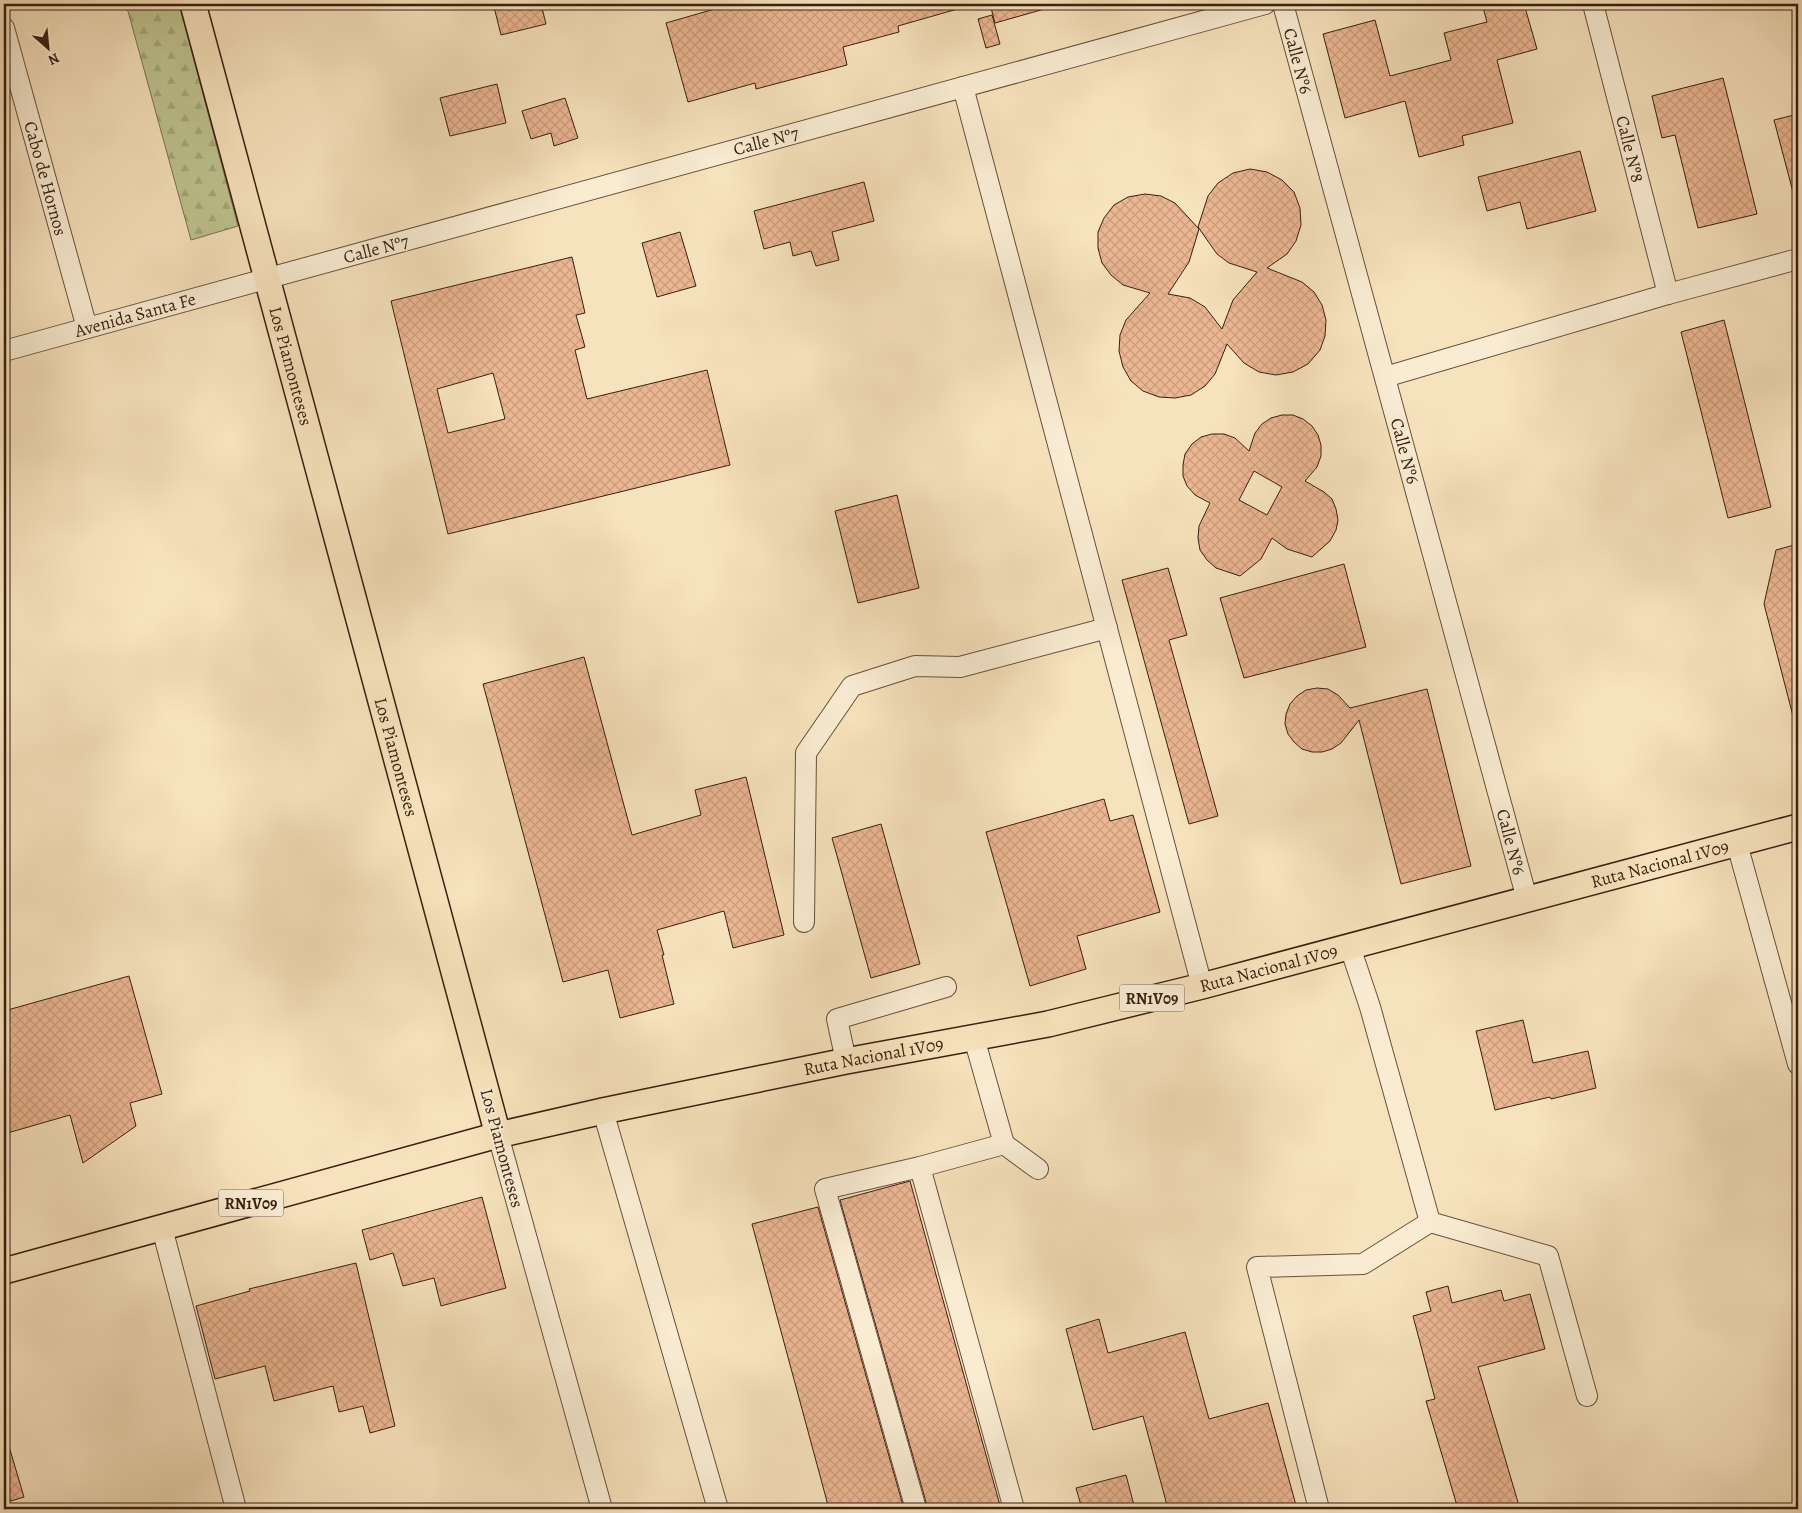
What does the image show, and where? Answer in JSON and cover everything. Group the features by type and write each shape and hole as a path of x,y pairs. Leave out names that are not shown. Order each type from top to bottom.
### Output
{"main road":[{"name":"Los Piamonteses","path":"194,4 498,1135"},
{"name":"Ruta Nacional 1V09","path":"498,1135 603,1111 846,1061 1048,1024 1350,947 1798,826"},
{"name":"RN1V09","path":"4,1271 498,1135"}],"street":[{"name":"Calle Nº7","path":"268,279 1265,4"},
{"name":"Calle Nº6","path":"1283,4 1527,899"},
{"name":"Calle Nº8","path":"1593,4 1668,294"},
{"name":"Cabo de Hornos","path":"4,28 87,328"},
{"path":"962,87 1202,986"},
{"path":"1385,377 1668,294 1798,259"},
{"name":"Avenida Santa Fe","path":"4,351 268,279"},
{"path":"804,922 806,753 852,686 915,666 960,667 1107,628"},
{"path":"1737,844 1798,1064"},
{"path":"1350,947 1370,1007 1430,1222"},
{"path":"846,1061 837,1019 946,986"},
{"path":"974,1038 1004,1144 1038,1169"},
{"path":"603,1111 718,1509"},
{"name":"Los Piamonteses","path":"498,1135 602,1509"},
{"path":"916,1509 825,1189 920,1167 1004,1144"},
{"path":"920,1167 1014,1509"},
{"path":"1319,1509 1257,1267 1363,1264 1430,1222 1548,1256 1587,1396"},
{"path":"162,1228 236,1509"}],"green space":[{"path":"126,4 179,4 238,226 191,240"}],"building":[{"path":"507,4 541,4 546,24 501,35 494,7"},
{"path":"732,4 961,4 961,8 898,26 899,32 843,47 847,65 756,89 755,83 688,102 666,23"},
{"path":"990,4 1048,4 1048,8 995,23"},
{"path":"1482,4 1524,4 1537,49 1497,60 1513,123 1462,136 1464,145 1419,157 1405,101 1345,118 1323,34 1375,20 1390,76 1451,60 1444,33 1487,22"},
{"path":"992,15 1000,44 986,48 978,19"},
{"path":"1723,78 1757,214 1698,228 1675,135 1662,138 1652,96"},
{"path":"497,84 506,123 450,136 440,98"},
{"path":"565,98 578,138 554,146 551,133 531,139 522,111"},
{"path":"1798,114 1798,191 1793,192 1774,120"},
{"path":"1580,151 1596,211 1527,229 1520,202 1487,211 1478,177"},
{"path":"1250,169 1267,172 1282,180 1294,192 1300,208 1301,225 1296,241 1287,254 1267,268 1302,282 1314,292 1322,305 1326,320 1325,336 1320,350 1308,364 1293,372 1276,375 1259,372 1244,363 1227,344 1215,374 1205,386 1191,395 1175,398 1159,397 1143,391 1131,381 1123,367 1119,351 1120,335 1126,320 1150,293 1123,285 1111,275 1102,263 1098,248 1098,232 1104,218 1114,205 1128,197 1145,194 1161,196 1175,203 1199,229 1189,262 1168,294 1190,298 1205,307 1222,329 1233,300 1257,272 1229,263 1217,254 1198,227 1208,196 1218,183 1233,173"},
{"path":"864,182 874,221 832,232 839,260 816,266 811,251 793,256 790,242 764,249 754,211"},
{"path":"680,232 696,286 657,297 642,243"},
{"path":"572,257 585,313 576,315 585,347 575,350 587,399 707,370 730,465 448,534 391,301","holes":["493,373 505,419 448,433 437,389"]},
{"path":"1724,320 1771,507 1728,518 1681,332"},
{"path":"1293,415 1303,419 1312,426 1318,435 1321,445 1321,456 1317,467 1305,481 1332,499 1338,520 1336,530 1330,541 1312,557 1287,549 1272,538 1261,559 1240,576 1216,568 1200,550 1199,526 1210,503 1195,495 1187,486 1183,476 1185,454 1192,444 1201,437 1212,434 1224,434 1235,438 1249,451 1255,433 1262,424 1271,418","holes":["1254,471 1282,487 1267,515 1239,500"]},
{"path":"897,495 919,588 858,603 835,511"},
{"path":"1798,544 1798,715 1793,716 1764,604 1776,550"},
{"path":"1344,564 1366,647 1244,678 1220,598"},
{"path":"1168,568 1187,635 1169,640 1218,816 1189,824 1122,580"},
{"path":"584,657 632,835 701,815 695,790 746,777 784,935 733,948 724,911 657,930 674,1004 620,1018 608,970 563,982 483,684"},
{"path":"1328,689 1338,695 1350,708 1427,689 1471,866 1401,884 1359,720 1341,743 1332,749 1322,752 1302,749 1288,734 1285,724 1290,704 1306,690"},
{"path":"1104,799 1110,821 1133,815 1160,912 1077,936 1086,969 1030,986 986,832"},
{"path":"881,824 920,964 871,978 832,838"},
{"path":"129,976 162,1094 130,1103 136,1126 83,1163 70,1115 4,1134 4,1066 10,1065 4,1042 4,1011"},
{"path":"1523,1020 1533,1063 1588,1051 1596,1088 1495,1110 1476,1031"},
{"path":"910,1181 1001,1509 928,1509 840,1200"},
{"path":"482,1197 506,1288 441,1306 434,1278 403,1286 393,1253 370,1260 362,1230"},
{"path":"818,1207 904,1509 829,1509 752,1224"},
{"path":"356,1263 395,1426 370,1433 363,1406 339,1412 333,1386 274,1401 265,1366 215,1379 196,1306 250,1291 249,1289"},
{"path":"1448,1286 1452,1303 1501,1290 1504,1301 1530,1294 1545,1349 1478,1367 1520,1509 1458,1509 1426,1401 1435,1399 1413,1316 1431,1311 1426,1292"},
{"path":"1099,1319 1108,1353 1185,1332 1209,1419 1268,1403 1297,1509 1168,1509 1143,1416 1093,1430 1066,1329"},
{"path":"4,1443 8,1443 24,1497 4,1503"},
{"path":"1126,1475 1135,1509 1082,1509 1076,1488"}]}
